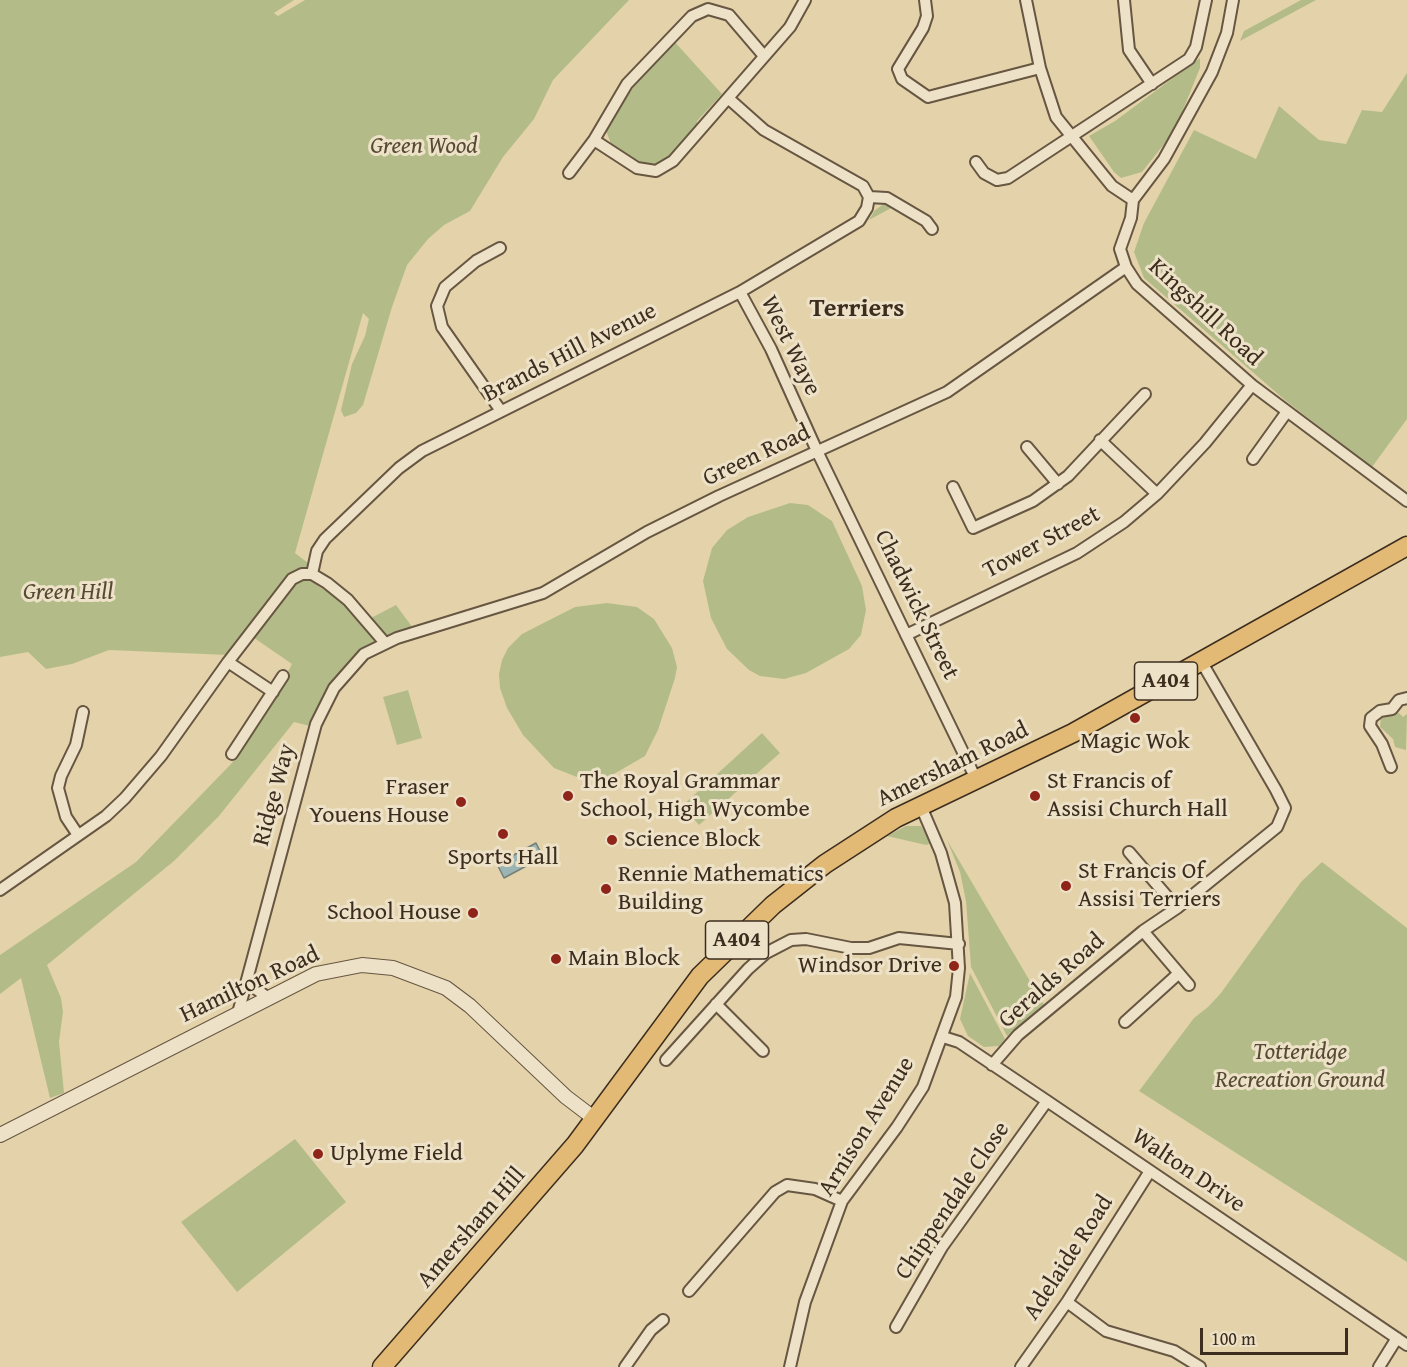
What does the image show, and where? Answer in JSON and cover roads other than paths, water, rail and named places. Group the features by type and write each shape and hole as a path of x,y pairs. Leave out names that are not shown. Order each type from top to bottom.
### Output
{"main road":[{"name":"Amersham Road","path":"595,1119 700,976 765,913 825,864 920,804 1073,733 1407,546"},
{"name":"Amersham Hill","path":"382,1367 513,1218 595,1119"}],"street":[{"path":"594,140 637,168 656,171 672,161 790,27 805,0"},
{"path":"925,0 927,16 923,28 898,69 902,79 928,97 1040,68"},
{"path":"1026,0 1040,68 1056,117 1112,186 1133,200"},
{"path":"1124,0 1129,50 1152,84"},
{"path":"976,162 984,173 997,180 1008,178 1189,59 1196,47 1206,0"},
{"name":"Kingshill Road","path":"1233,0 1227,33 1212,72 1164,159 1133,200 1131,218 1120,249 1126,267 1137,284 1252,385 1407,501"},
{"path":"569,173 594,140 627,84 692,16 708,9 729,15 764,56"},
{"path":"728,98 764,130 863,186 869,197 887,198 926,221 932,229"},
{"name":"Brands Hill Avenue","path":"312,574 317,551 325,538 399,468 423,451 740,292 859,221 867,208 869,197"},
{"path":"500,248 476,261 445,287 437,306 442,327 501,411"},
{"name":"Green Road","path":"385,643 543,592 647,532 947,392 1126,267"},
{"name":"West Waye","path":"740,292 771,349 817,451"},
{"name":"Tower Street","path":"906,635 1077,553 1124,522 1157,494 1205,443 1252,385"},
{"path":"953,487 973,528 1033,501 1058,484 1145,394"},
{"path":"1253,459 1287,413"},
{"path":"1100,440 1157,494"},
{"path":"1027,447 1058,484"},
{"name":"Chadwick Street","path":"817,451 976,779"},
{"path":"0,890 105,816 143,778 292,579 302,574 312,574 348,600 385,643"},
{"name":"Ridge Way","path":"238,1013 316,724 324,704 344,676 364,654 385,643"},
{"name":"Geralds Road","path":"992,1065 1018,1035 1143,931 1178,908 1277,827 1285,808 1201,661"},
{"path":"228,662 273,693"},
{"path":"232,754 283,676"},
{"path":"1391,767 1382,744 1370,726 1371,718 1380,711 1392,709 1399,700 1407,698"},
{"path":"78,835 66,817 58,788 61,776 76,745 83,711"},
{"name":"Arnison Avenue","path":"790,1367 805,1302 842,1201 897,1127 923,1087 956,997 959,944 956,903 948,873 920,804"},
{"path":"1129,852 1178,908"},
{"path":"1143,931 1189,985"},
{"path":"666,1060 766,953 791,940 806,939 851,948 868,948 899,938 959,944"},
{"name":"Hamilton Road","path":"0,1135 316,974 362,965 393,968 422,977 446,988 465,1002 566,1096 595,1119"},
{"path":"1125,1022 1178,974"},
{"path":"247,982 268,998"},
{"path":"716,1004 763,1052"},
{"name":"Walton Drive","path":"943,1037 959,1042 1407,1345"},
{"name":"Chippendale Close","path":"896,1327 942,1247 1047,1101"},
{"name":"Adelaide Road","path":"1021,1367 1067,1302 1150,1171"},
{"path":"689,1291 775,1192 787,1185 815,1189 842,1201"},
{"path":"1067,1302 1106,1332 1174,1351 1200,1367"},
{"path":"625,1367 651,1330 663,1320"},
{"path":"1379,1367 1397,1338"}],"water":[{"path":"536,843 543,857 504,878 497,864"}],"place":[{"name":"Magic Wok","path":"1135,718"},
{"name":"The Royal Grammar School, High Wycombe","path":"568,796"},
{"name":"St Francis of Assisi Church Hall","path":"1035,796"},
{"name":"Fraser Youens House","path":"461,802"},
{"name":"Sports Hall","path":"503,834"},
{"name":"Science Block","path":"612,840"},
{"name":"St Francis Of Assisi Terriers","path":"1066,886"},
{"name":"Rennie Mathematics Building","path":"606,889"},
{"name":"School House","path":"473,913"},
{"name":"Main Block","path":"556,959"},
{"name":"Windsor Drive","path":"954,966"},
{"name":"Uplyme Field","path":"318,1154"}],"district":[{"name":"Terriers","path":"857,309"}],"park label":[{"name":"Green Wood","path":"424,147"},
{"name":"Green Hill","path":"68,593"},
{"name":"Totteridge Recreation Ground","path":"1300,1067"}]}
